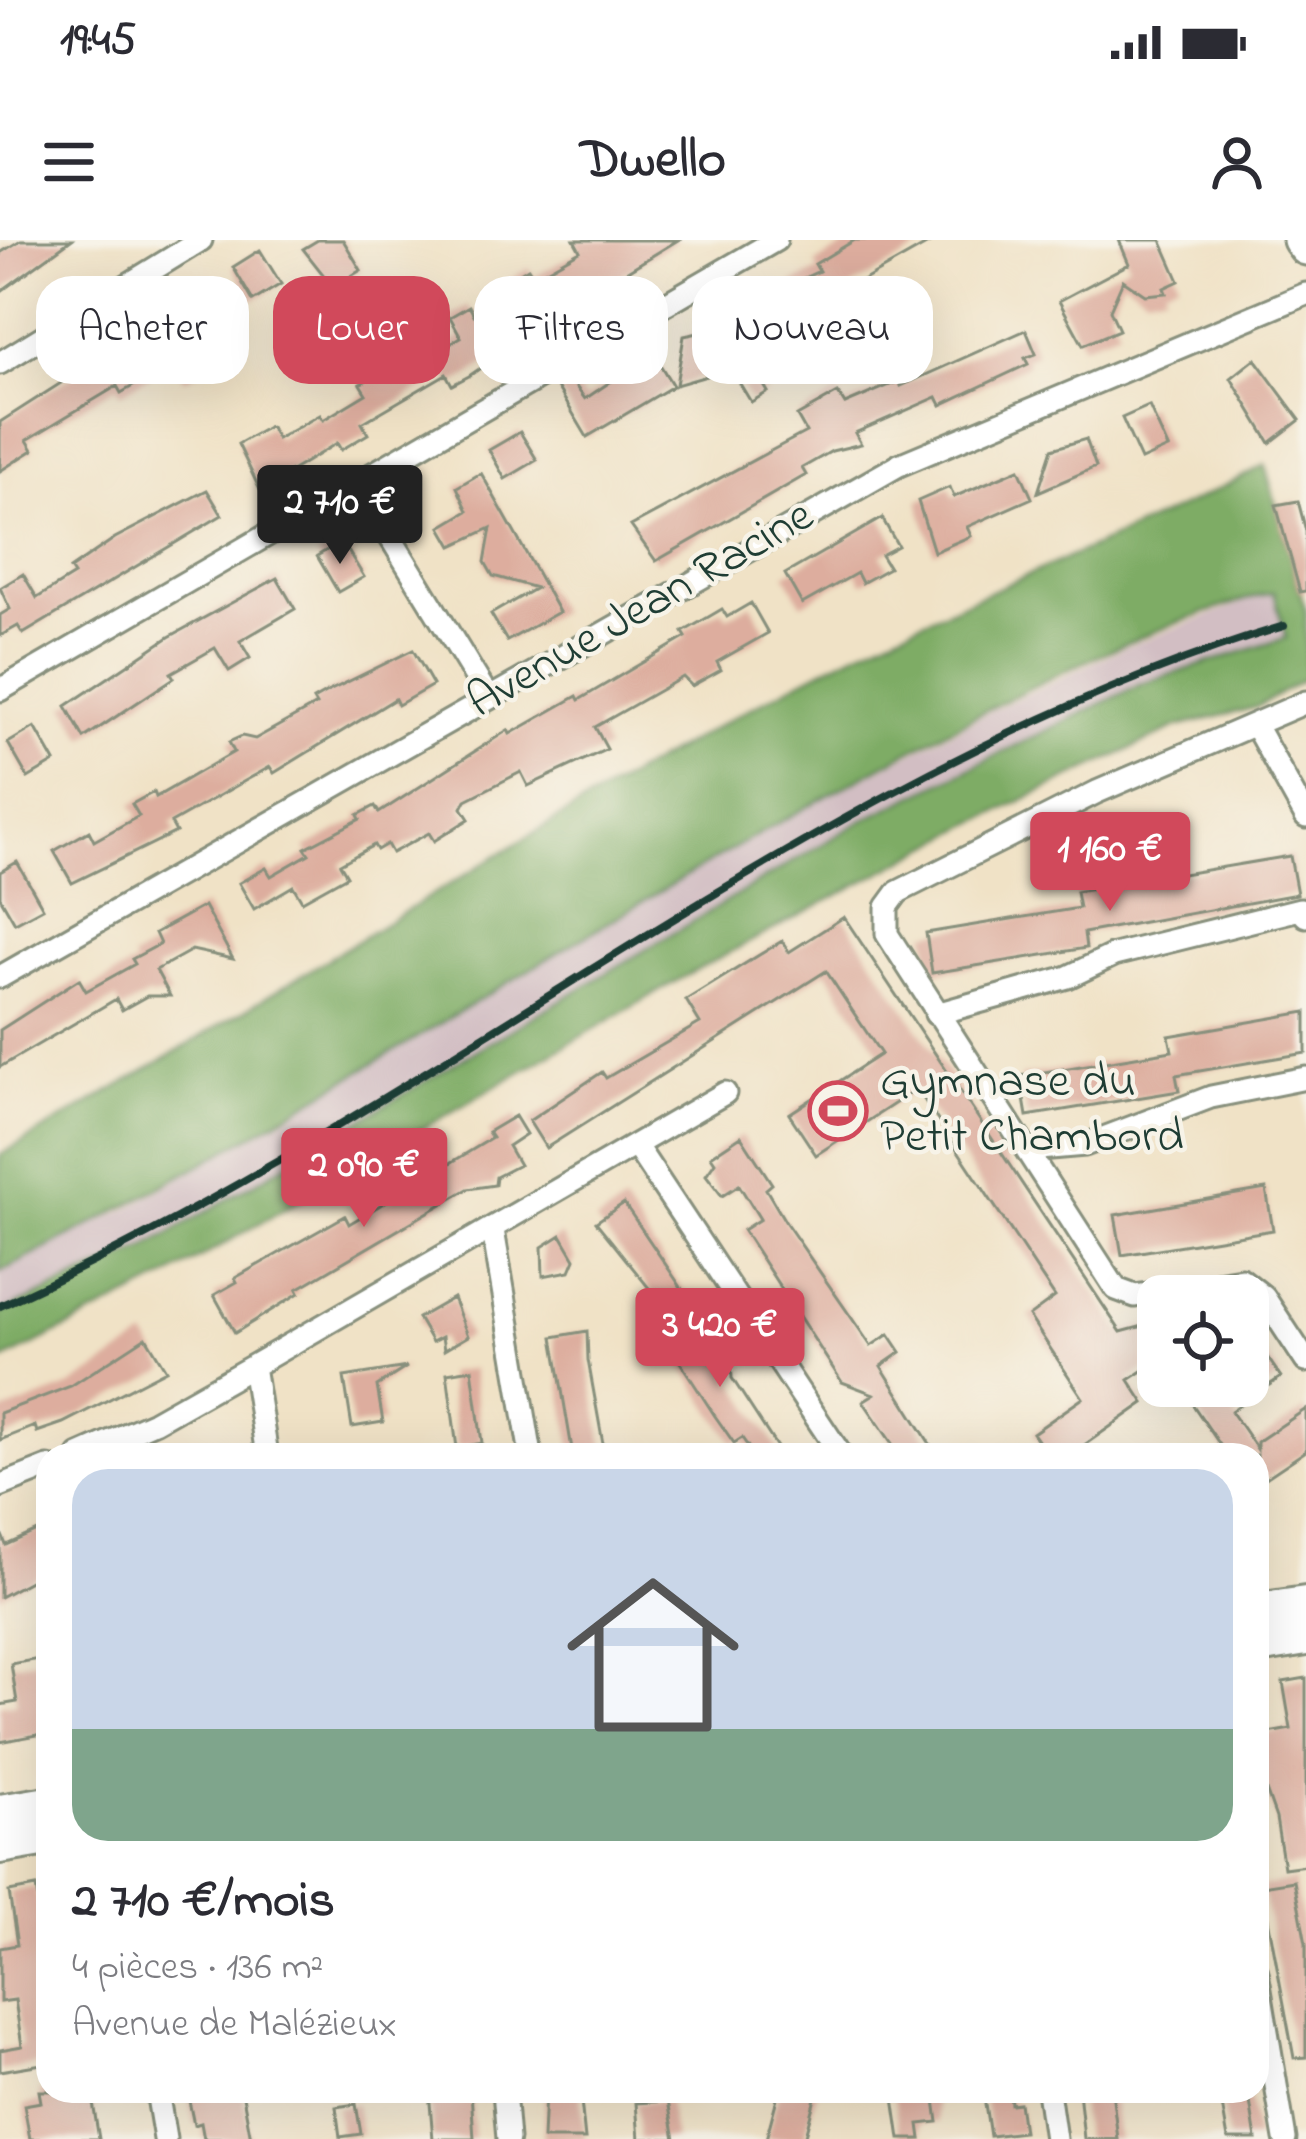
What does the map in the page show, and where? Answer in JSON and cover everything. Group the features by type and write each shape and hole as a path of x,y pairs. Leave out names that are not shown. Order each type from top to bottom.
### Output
{"main road":[{"path":"1300,240 1306,248"},
{"path":"1269,1610 1306,1604"},
{"path":"1269,1643 1306,1637"},
{"path":"0,1813 36,1806"},
{"path":"0,1845 36,1839"}],"street":[{"path":"0,363 201,240"},
{"path":"0,690 359,486 776,240"},
{"name":"Avenue Jean Racine","path":"0,977 899,465 1306,294"},
{"path":"359,486 488,697"},
{"path":"1306,702 1097,792 898,892 886,907 886,934 1116,1289 1135,1296 1241,1280 1264,1297 1306,1361"},
{"path":"1256,727 1306,818"},
{"path":"935,1014 1068,977 1114,955 1300,909 1306,916"},
{"path":"1027,1150 1085,1145 1211,1097 1306,1078"},
{"path":"107,1443 154,1422 493,1230 724,1093"},
{"path":"636,1146 833,1443"},
{"path":"493,1230 529,1443"},
{"path":"253,1366 265,1443"},
{"path":"0,1486 36,1472"},
{"path":"1269,2044 1285,2139"},
{"path":"159,2103 166,2139"},
{"path":"506,2103 508,2139"},
{"path":"1050,2103 1055,2139"}],"shaded area":[{"path":"1274,591 1287,638 1142,684 858,823 144,1249 0,1313 0,1272 128,1208 290,1115 706,861 990,711 1127,646"}],"green space":[{"path":"1265,465 1306,613 1306,678 1257,707 1177,727 966,827 680,979 162,1280 0,1362 0,1313 144,1249 858,823 1142,684 1286,638 1274,592 1112,649 952,728 745,842 216,1155 0,1272 0,1155 600,793 804,679"}],"building":[{"path":"21,240 71,240 0,292 0,253"},
{"path":"318,240 343,240 361,270 351,276 324,276 303,249"},
{"path":"574,240 678,240 619,276 536,276 580,251"},
{"path":"855,240 935,240 871,276 808,276 819,271 815,264"},
{"path":"1119,240 1161,240 1179,281 1164,288 1166,293 1145,295 1123,280 1110,310 1119,330 1083,345 1059,301 1129,264"},
{"path":"260,250 276,276 273,289 253,301 249,276 238,276 233,267"},
{"path":"469,306 474,315 474,373 452,385 450,343 461,337 450,317"},
{"path":"1026,330 1036,354 1025,358 1028,364 941,405 937,397 855,433 861,444 832,451 802,468 806,475 656,561 631,526 806,432 797,416 838,393 845,404 892,384 933,384 933,372"},
{"path":"692,334 692,380 676,385 684,336"},
{"path":"1255,359 1300,420 1270,443 1231,378"},
{"path":"668,378 673,386 587,437 556,385 574,384 585,399 607,384 668,384"},
{"path":"59,384 136,384 121,393 117,386 27,440 33,450 0,471 0,422"},
{"path":"360,384 429,384 362,423 368,434 341,450 337,443 260,490 238,444 270,426 277,439 320,415 323,420 366,394"},
{"path":"740,384 763,384 768,392 751,402"},
{"path":"1149,406 1168,448 1141,460 1122,418"},
{"path":"520,432 537,460 505,479 489,450"},
{"path":"1086,439 1096,467 1038,492 1052,449"},
{"path":"1019,469 1032,498 967,527 971,536 934,552 918,501 950,487 954,497"},
{"path":"481,473 559,612 507,641 491,614 536,588 493,576 485,562 491,528 452,546 441,527 468,511 457,487"},
{"path":"207,490 222,515 23,634 18,626 0,636 0,615 10,609 0,588 23,574 37,598 74,575 70,569 115,538"},
{"path":"1298,501 1306,531 1306,591 1300,592 1276,505"},
{"path":"882,518 898,546 881,555 889,568 862,583 857,573 802,604 785,574"},
{"path":"342,541 364,577 338,592 317,556"},
{"path":"277,578 295,609 240,641 250,658 229,671 215,648 171,673 174,678 84,738 66,706 169,637"},
{"path":"751,603 768,633 717,662 721,670 692,686 683,677 595,727 607,749 528,786 521,772 466,800 462,808 469,819 434,841 429,833 392,853 387,844 377,850 374,845 340,864 347,876 302,901 293,886 254,909 239,883 266,868 271,876 309,854 305,848 360,819 358,815 375,806 379,813 508,730 510,734 577,696 579,700 686,637 683,632 722,609 727,617"},
{"path":"413,650 433,685 398,705 395,699 274,773 270,767 171,823 176,832 72,883 54,851 89,831 94,841 139,816 132,804 154,792 156,797 234,752 229,742 242,736 255,739 316,705 313,700 327,692"},
{"path":"35,727 55,762 28,778 8,743"},
{"path":"1290,856 1297,894 1084,933 1086,948 932,973 926,933 1079,908 1076,892"},
{"path":"17,862 43,908 15,923 0,897 0,872"},
{"path":"204,906 233,959 192,950 156,970 170,996 147,996 122,1010 116,999 0,1067 0,1030 79,979 86,991 135,964 132,959 160,944 155,933"},
{"path":"844,917 1121,1332 1137,1328 1137,1375 1129,1380 1138,1407 1087,1443 1040,1443 1033,1433 1083,1398 1029,1316 1055,1297 917,1089 816,1155 789,1114 881,1054 826,971 546,1148 529,1121 602,1072 606,1078 700,1023 686,1000 782,941 789,952"},
{"path":"1306,1012 1306,1053 1176,1075 1179,1091 1027,1116 1020,1076 1172,1051 1169,1036"},
{"path":"515,1116 526,1134 508,1146 519,1165 496,1177 495,1185 468,1189 297,1289 299,1293 235,1333 214,1295 237,1282 235,1278 345,1216 349,1224 492,1138 488,1132"},
{"path":"741,1136 772,1184 766,1189 786,1223 871,1346 889,1334 901,1352 881,1366 929,1443 892,1443 863,1401 874,1394 842,1382 743,1230 760,1219 739,1185 722,1196 706,1175 715,1162 711,1156"},
{"path":"1266,1189 1273,1230 1122,1255 1115,1215"},
{"path":"624,1203 689,1299 669,1313 596,1222"},
{"path":"561,1235 575,1259 570,1271 543,1276 542,1247"},
{"path":"453,1298 468,1336 444,1350 442,1337 432,1342 418,1318"},
{"path":"693,1321 720,1360 731,1360 732,1378 774,1443 746,1443 742,1438 734,1443 665,1339"},
{"path":"587,1331 603,1443 571,1443 553,1337"},
{"path":"146,1337 166,1370 63,1423 37,1432 35,1426 0,1440 0,1413 71,1386"},
{"path":"1269,1360 1281,1377 1269,1385"},
{"path":"407,1367 377,1386 383,1422 352,1427 344,1377"},
{"path":"472,1369 482,1443 456,1443 447,1373"},
{"path":"1194,1407 1237,1407 1231,1411 1253,1443 1219,1443"},
{"path":"1306,1409 1306,1451 1269,1476 1269,1443 1257,1442"},
{"path":"0,1530 6,1545 36,1531 36,1578 0,1597"},
{"path":"36,1660 36,1735 0,1742 0,1705 17,1702 11,1664"},
{"path":"1306,1678 1306,1865 1284,1868 1269,1798 1269,1733 1291,1729 1283,1682"},
{"path":"1294,1881 1306,1944 1306,2057 1294,2058 1269,1924 1269,1885"},
{"path":"36,1887 36,2065 0,2071 0,2050 22,2046 15,2000 0,2002 0,1948 17,1945 9,1892"},
{"path":"93,2103 99,2139 30,2139 24,2105"},
{"path":"189,2103 244,2103 251,2139 204,2139 201,2123 194,2125"},
{"path":"430,2103 472,2103 474,2139 433,2139"},
{"path":"544,2103 581,2103 585,2139 543,2139"},
{"path":"636,2103 668,2103 675,2139 639,2139"},
{"path":"776,2103 814,2103 804,2139 766,2139"},
{"path":"895,2103 935,2103 938,2122 919,2124 921,2139 900,2139"},
{"path":"985,2103 1019,2103 1023,2132 990,2136"},
{"path":"1080,2103 1114,2103 1118,2139 1084,2139"},
{"path":"1222,2103 1250,2103 1256,2139 1228,2139"},
{"path":"356,2104 361,2134 340,2137 336,2107"}],"railway":[{"path":"0,1306 162,1226 320,1136 787,851 947,764 1112,688 1284,626"}],"place":[{"name":"Gymnase du Petit Chambord","path":"838,1111"}]}
